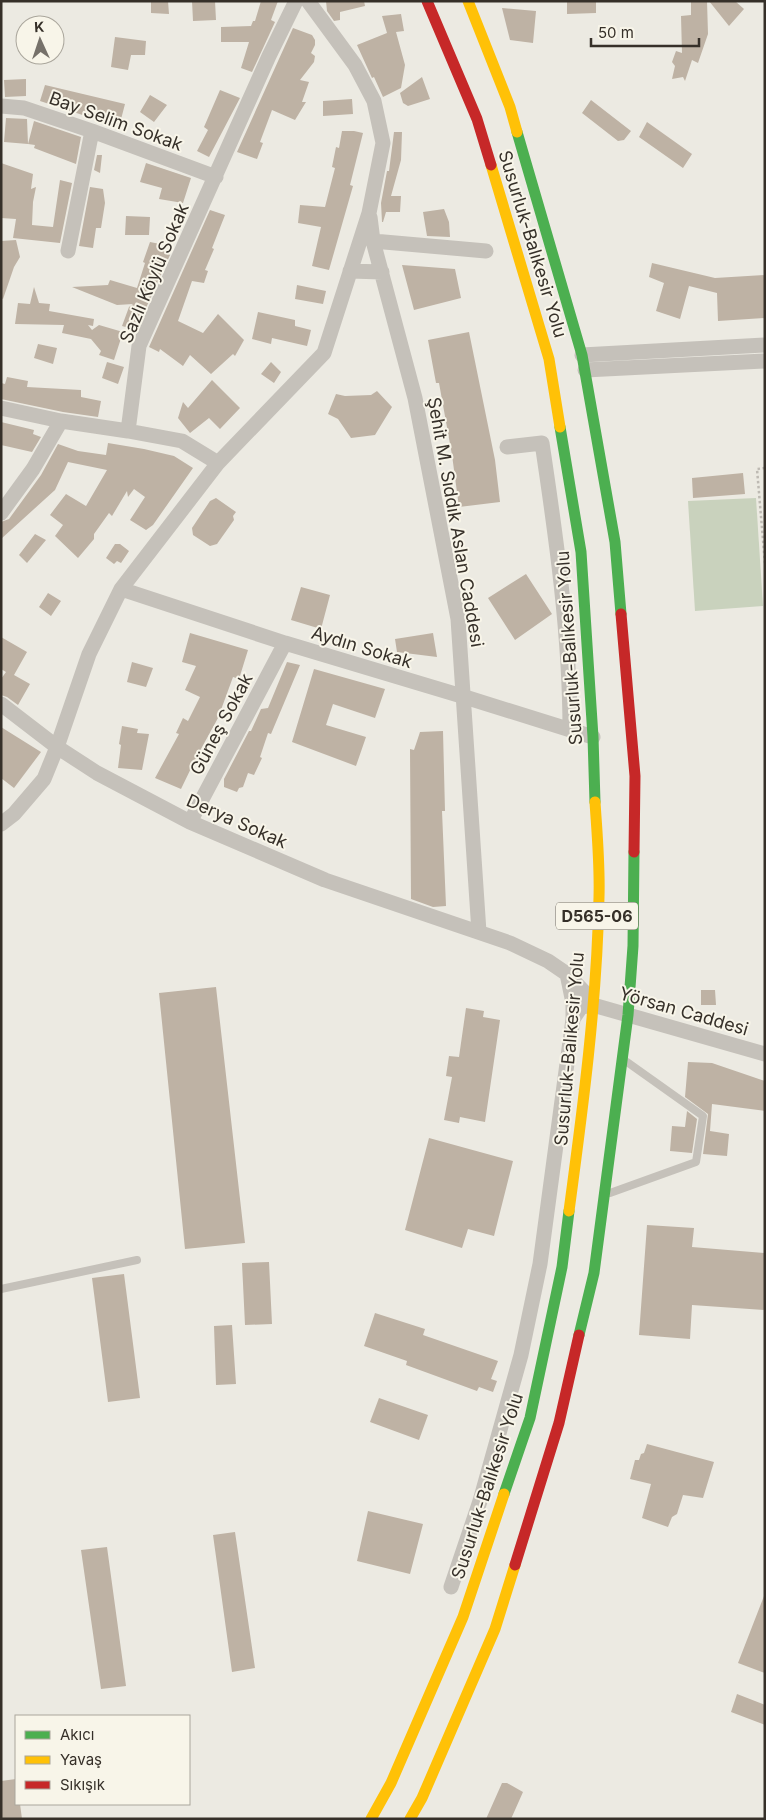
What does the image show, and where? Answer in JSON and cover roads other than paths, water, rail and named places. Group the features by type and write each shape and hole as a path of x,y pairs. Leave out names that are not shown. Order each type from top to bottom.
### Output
{"highway":[{"name":"Susurluk-Balıkesir Yolu","path":"371,1819 391,1783 463,1617 530,1418 562,1267 584,1109 599,896 593,737 581,552 549,360 477,119 427,1"},
{"name":"Susurluk-Balıkesir Yolu","path":"410,1819 422,1798 495,1629 559,1423 594,1273 631,986 635,776 615,542 582,355 510,107 468,1"},
{"path":"596,820 608,868 607,951 604,992 607,1004 619,1006 624,1002 631,986"}],"street":[{"name":"Sazlı Köylü Sokak","path":"128,431 139,346 269,56 296,1"},
{"path":"1,824 14,814 44,779 57,747 88,654 121,589 218,463 324,353 369,213 383,143 374,101 355,65 308,1"},
{"name":"Bay Selim Sokak","path":"1,106 24,108 216,177"},
{"path":"68,251 92,131"},
{"name":"Şehit M. Sıddık Aslan Caddesi","path":"369,213 373,241 415,398 456,609 464,697 478,932"},
{"path":"373,241 486,251"},
{"path":"350,272 382,272"},
{"path":"582,355 765,345"},
{"path":"585,370 765,361"},
{"path":"1,408 61,421 182,441 218,463"},
{"path":"1,513 33,469 61,421"},
{"path":"507,447 542,443 554,523 569,676 570,730"},
{"name":"Aydın Sokak","path":"121,589 285,644 593,737"},
{"name":"Güneş Sokak","path":"190,822 285,644"},
{"name":"Derya Sokak","path":"1,704 57,747 97,773 190,822 325,880 510,943 548,961 567,974 588,996 592,1005"},
{"path":"451,1588 480,1501 521,1355 540,1264 573,1019 573,1003 567,974"},
{"path":"573,1019 581,1006 592,1005"},
{"name":"Yörsan Caddesi","path":"592,1005 765,1054"}],"lane":[{"path":"604,1196 696,1162 703,1116 622,1058"},
{"path":"1,1289 137,1260"}]}
